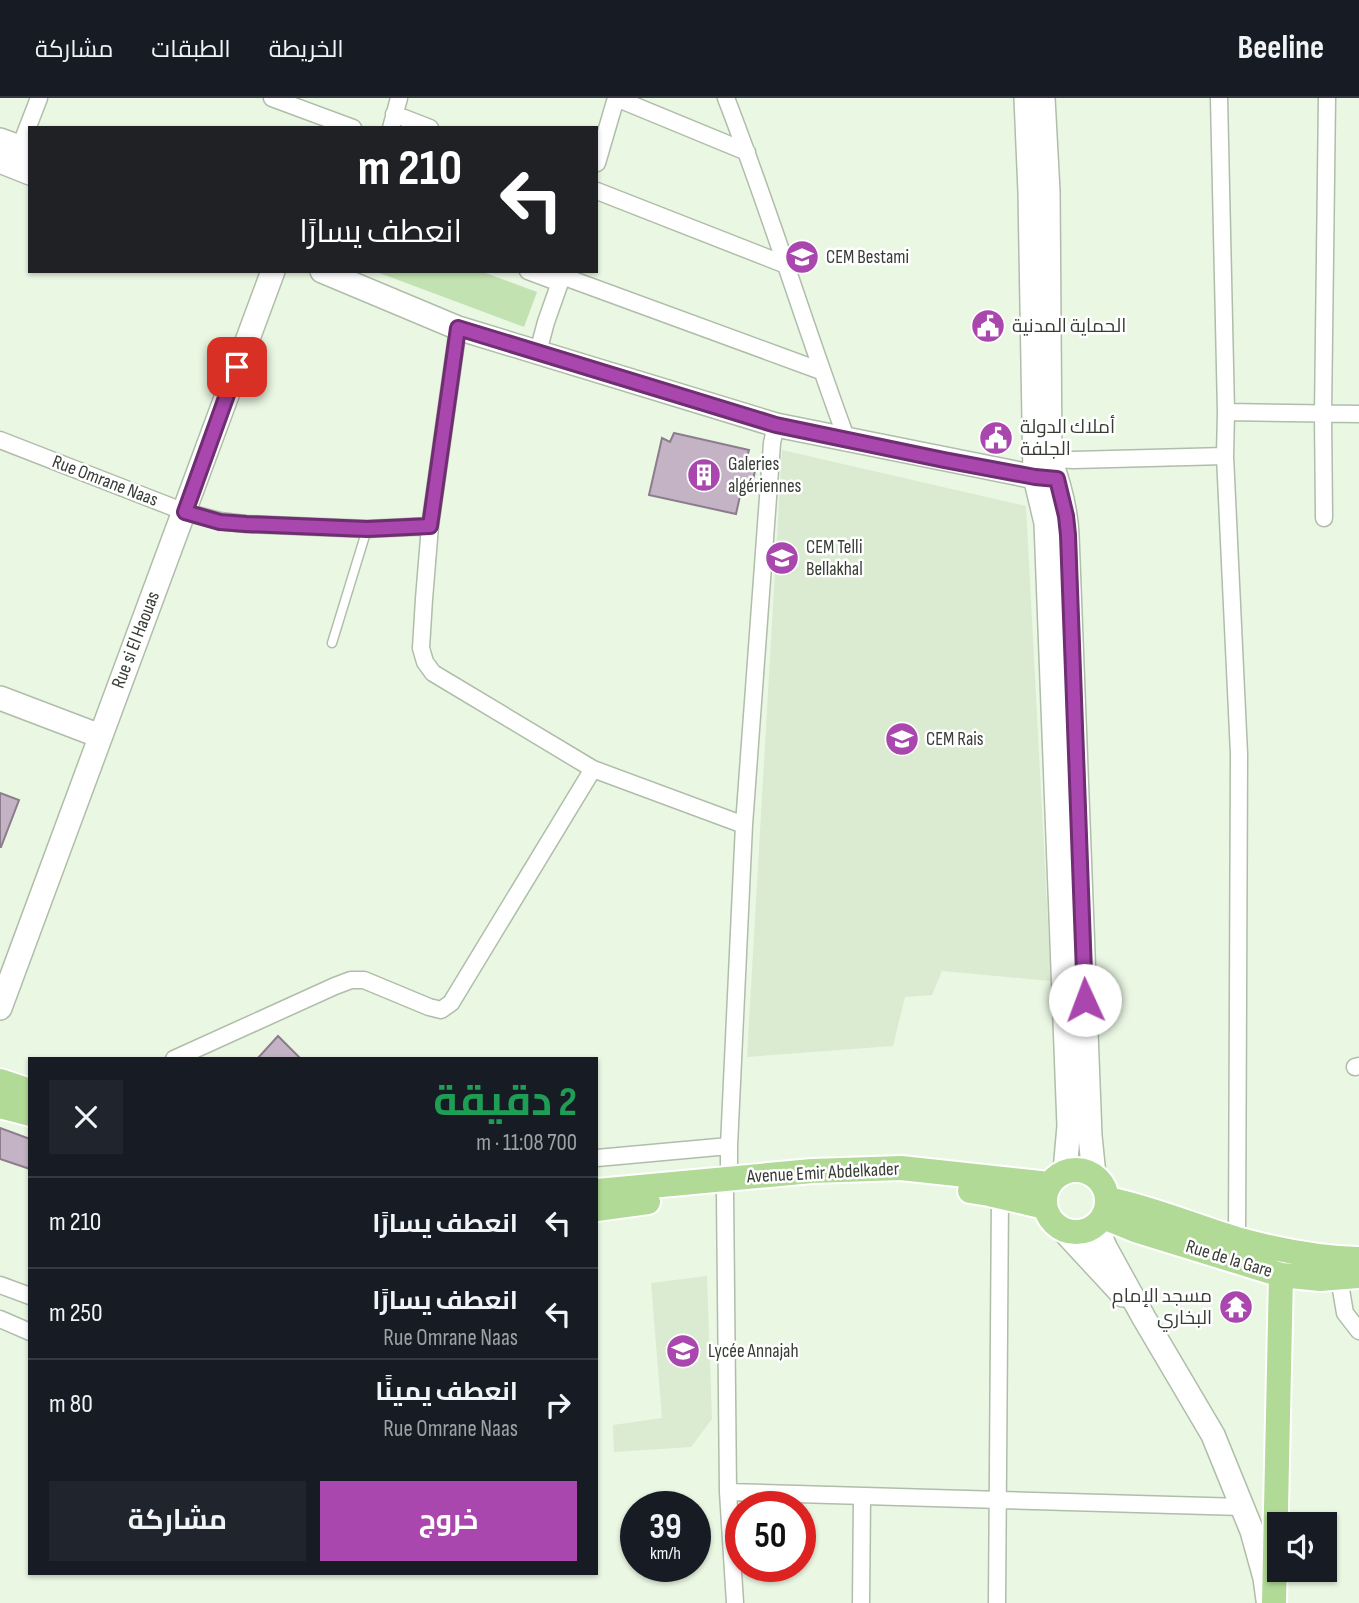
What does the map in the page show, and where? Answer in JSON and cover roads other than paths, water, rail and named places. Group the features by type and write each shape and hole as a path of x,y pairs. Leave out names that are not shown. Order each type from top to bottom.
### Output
{"main road":[{"path":"1026,98 1039,192"},
{"path":"1043,98 1039,192 1046,523 1069,1126 1053,1187 1054,1223 1144,1318"},
{"path":"0,161 28,172"},
{"name":"Rue si El Haouas","path":"0,1008 272,273"},
{"path":"331,273 349,277 458,328 776,425 847,440 1047,472"},
{"path":"1047,472 1066,516 1068,535 1090,1136 1094,1175"},
{"path":"0,698 100,736"},
{"path":"0,1081 28,1090"},
{"path":"0,1106 28,1113"},
{"name":"Avenue Emir Abdelkader","path":"598,1209 812,1171 901,1168 1053,1187"},
{"path":"1053,1187 1076,1169 1094,1175 1106,1189 1102,1214 1105,1247 1213,1435 1251,1531 1265,1578 1268,1603"},
{"name":"Avenue Emir Abdelkader","path":"598,1191 834,1181 916,1184 1000,1196 1053,1187"},
{"name":"Rue de la Gare","path":"1102,1214 1133,1204 1289,1252 1359,1259"},
{"path":"1061,1228 1079,1232 1088,1230 1102,1214"},
{"name":"Rue de la Gare","path":"1102,1214 1135,1230 1281,1275 1320,1279 1349,1277"},
{"path":"1273,1603 1281,1275"}],"street":[{"path":"17,146 39,98"},
{"path":"272,98 348,126"},
{"path":"399,98 393,121 419,126"},
{"path":"598,160 616,98 747,152"},
{"path":"726,98 847,440"},
{"path":"1219,98 1225,456 1239,754 1237,1238"},
{"path":"1324,518 1322,415 1327,98"},
{"path":"598,191 786,265"},
{"path":"539,273 562,277 821,371"},
{"path":"538,352 562,277"},
{"path":"458,328 430,526 421,648 425,662 433,673 593,769 744,825"},
{"path":"1226,412 1359,414"},
{"path":"728,1491 727,1186 744,825 772,443 776,425"},
{"name":"Rue Omrane Naas","path":"0,440 185,512 220,522 367,529 430,526"},
{"path":"1047,472 1074,460 1225,456"},
{"path":"178,1057 351,980 365,980 441,1010 451,1003 593,769"},
{"path":"598,1158 729,1146"},
{"path":"997,1603 1000,1196"},
{"path":"1349,1277 1345,1313 1359,1331"},
{"path":"0,1285 28,1295"},
{"path":"0,1319 28,1325"},
{"path":"816,1495 1242,1507"},
{"path":"861,1603 862,1496"},
{"path":"734,1582 735,1603"}],"lane":[{"path":"332,643 367,529"}],"place":[{"name":"CEM Bestami","path":"802,257"},
{"name":"الحماية المدنية","path":"988,326"},
{"name":"أملاك الدولة الجلفة","path":"996,438"},
{"name":"Galeries algériennes","path":"704,475"},
{"name":"CEM Telli Bellakhal","path":"782,558"},
{"name":"CEM Rais","path":"902,739"},
{"name":"مسجد الإمام البخاري","path":"1236,1307"},
{"name":"Lycée Annajah","path":"683,1351"}]}
